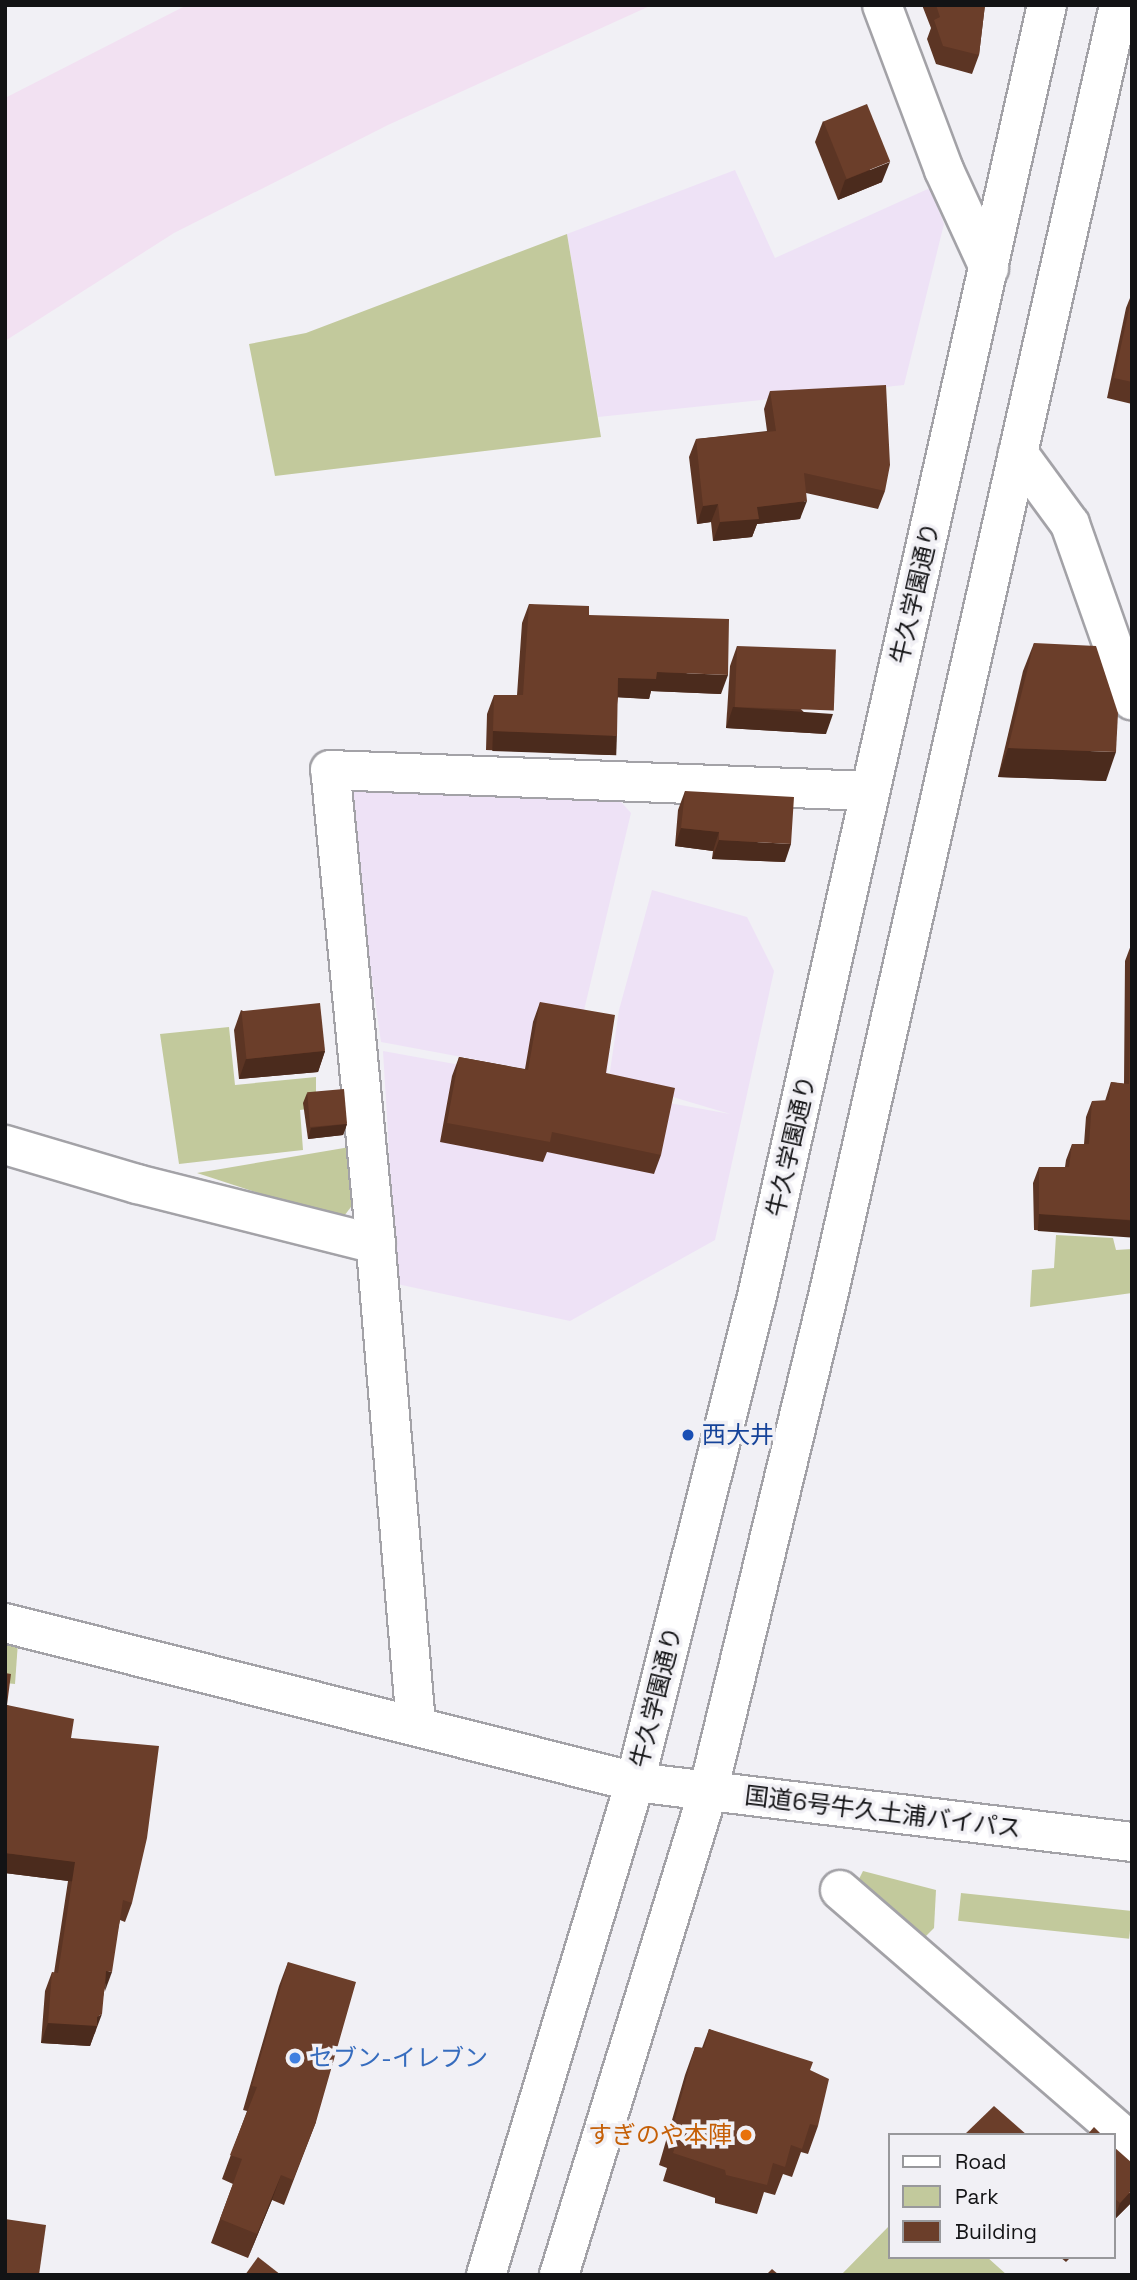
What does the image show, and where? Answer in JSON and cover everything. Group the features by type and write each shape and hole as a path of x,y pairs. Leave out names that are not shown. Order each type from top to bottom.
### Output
{"main road":[{"path":"882,5 944,170 989,268"},
{"name":"牛久学園通り","path":"486,2275 635,1782 757,1296 1047,5"},
{"path":"559,2275 708,1792 832,1279 1119,5"},
{"path":"1018,453 1070,524 1132,700"},
{"path":"416,1724 376,1244 330,770 870,791"},
{"path":"5,1145 137,1184 376,1244"},
{"name":"国道6号牛久土浦バイパス","path":"5,1623 416,1724 635,1782 1132,1842"},
{"path":"839,1890 1132,2143"}],"shaded area":[{"path":"187,5 652,5 388,125 174,233 5,341 5,98"},
{"path":"735,170 775,258 930,188 944,224 904,385 598,417 567,234"},
{"path":"360,780 614,794 631,813 581,1023 612,1027 606,1084 381,1042 346,796"},
{"path":"652,890 747,917 774,971 715,1240 570,1321 397,1284 383,1051 730,1114 609,1078 619,1010"}],"green space":[{"path":"567,234 601,437 275,476 249,344 306,333"},
{"path":"229,1027 235,1085 316,1077 316,1108 300,1110 303,1150 179,1164 160,1034"},
{"path":"350,1147 354,1203 341,1220 197,1173"},
{"path":"1056,1235 1113,1238 1116,1250 1132,1249 1132,1293 1030,1307 1032,1270 1054,1268"},
{"path":"5,1639 18,1642 15,1684 5,1683"},
{"path":"863,1871 936,1890 934,1928 924,1938 858,1881"},
{"path":"961,1893 1132,1911 1129,1939 958,1921"},
{"path":"888,2227 888,2259 989,2259 1007,2275 841,2275"}],"building":[{"path":"936,5 985,5 979,55 943,46 934,20 940,17"},
{"path":"867,104 890,161 847,179 823,122"},
{"path":"1132,296 1132,382 1114,378"},
{"path":"886,385 890,465 885,491 804,473 807,501 757,507 759,519 720,522 718,504 703,506 696,439 776,431 770,391"},
{"path":"529,604 589,606 589,615 729,619 728,675 657,672 656,679 618,678 617,736 493,731 494,695 523,695"},
{"path":"1034,643 1096,646 1118,713 1116,752 1008,748"},
{"path":"737,646 836,649 834,710 735,707"},
{"path":"685,791 794,797 791,844 719,840 719,832 681,828"},
{"path":"1131,945 1132,1220 1039,1214 1039,1167 1069,1167 1072,1144 1089,1144 1092,1101 1109,1100 1111,1082 1129,1084"},
{"path":"540,1002 615,1015 606,1073 675,1088 661,1155 552,1132 550,1142 447,1123 459,1057 528,1070"},
{"path":"320,1003 325,1051 246,1059 241,1011"},
{"path":"344,1089 347,1124 310,1127 307,1092"},
{"path":"5,1673 11,1674 7,1705 74,1719 71,1738 159,1746 147,1838 132,1903 123,1900 112,1972 106,1971 102,2014 97,2017 97,2026 48,2023 52,1972 58,1973 75,1862 5,1853"},
{"path":"288,1962 356,1982 316,2122 293,2180 281,2175 257,2234 220,2219 242,2159 230,2155 257,2087 252,2086"},
{"path":"709,2029 813,2062 810,2070 829,2079 818,2126 810,2124 802,2149 791,2145 785,2167 773,2163 767,2185 726,2175 725,2170 673,2153 677,2140 670,2137 695,2047 704,2048"},
{"path":"994,2106 1025,2133 966,2133"},
{"path":"1094,2127 1100,2133 1089,2133"},
{"path":"1116,2149 1132,2163 1132,2190 1120,2203 1116,2200"},
{"path":"5,2219 46,2225 39,2275 5,2275"},
{"path":"258,2257 281,2275 245,2275"},
{"path":"772,2269 779,2275 766,2275"}],"place":[{"name":"西大井","path":"688,1435"},
{"name":"セブン-イレブン","path":"295,2058"},
{"name":"すぎのや本陣","path":"746,2135"}]}
